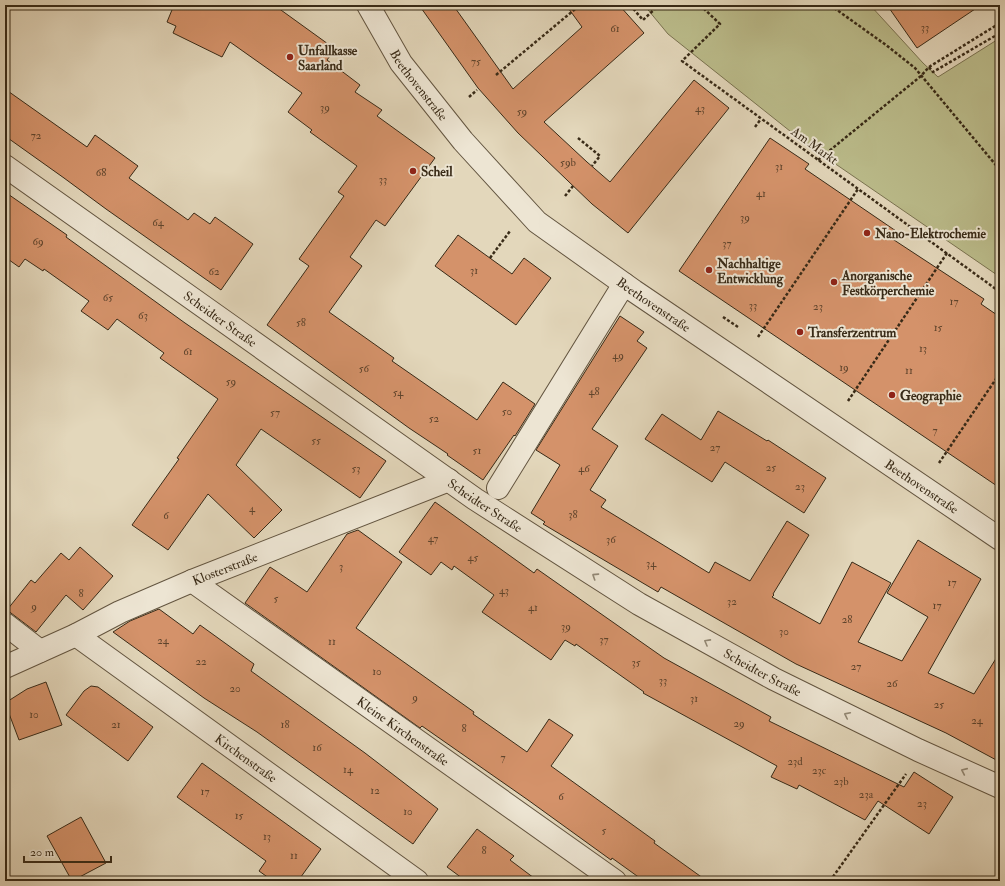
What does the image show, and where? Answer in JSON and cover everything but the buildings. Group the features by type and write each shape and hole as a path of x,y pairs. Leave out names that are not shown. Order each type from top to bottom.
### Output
{"street":[{"name":"Beethovenstraße","path":"368,5 401,62 463,141 537,222 624,284 1000,539"},
{"name":"Scheidter Straße","path":"5,166 495,512 639,604 774,679 918,750 1000,787"},
{"path":"498,488 624,284"},
{"name":"Klosterstraße","path":"5,667 76,635 120,612 192,581 449,480"},
{"name":"Kleine Kirchenstraße","path":"192,581 615,881"},
{"path":"5,624 40,651"},
{"name":"Kirchenstraße","path":"76,635 417,881"}],"path":[{"path":"496,74 580,5"},
{"path":"630,5 643,20 659,5"},
{"name":"Am Markt","path":"700,5 720,24 682,62 1000,292"},
{"path":"830,5 906,60 1000,170"},
{"path":"818,160 930,67 1000,23"},
{"path":"930,67 933,72 1000,33"},
{"path":"469,97 477,90"},
{"path":"755,127 761,119"},
{"path":"578,138 600,156 592,166"},
{"path":"565,196 573,186"},
{"path":"758,337 858,189"},
{"path":"490,258 512,229"},
{"path":"848,401 947,254"},
{"path":"720,315 738,327"},
{"path":"939,464 1000,374"},
{"path":"830,881 906,773"}],"green space":[{"path":"644,5 870,5 923,63 938,77 1000,38 1000,277 805,143 668,34"}],"place":[{"name":"Unfallkasse Saarland","path":"290,57"},
{"name":"Scheil","path":"413,171"},
{"name":"Nano-Elektrochemie","path":"867,233"},
{"name":"Nachhaltige Entwicklung","path":"709,270"},
{"name":"Anorganische Festkörperchemie","path":"834,282"},
{"name":"Transferzentrum","path":"800,332"},
{"name":"Geographie","path":"892,395"}]}
